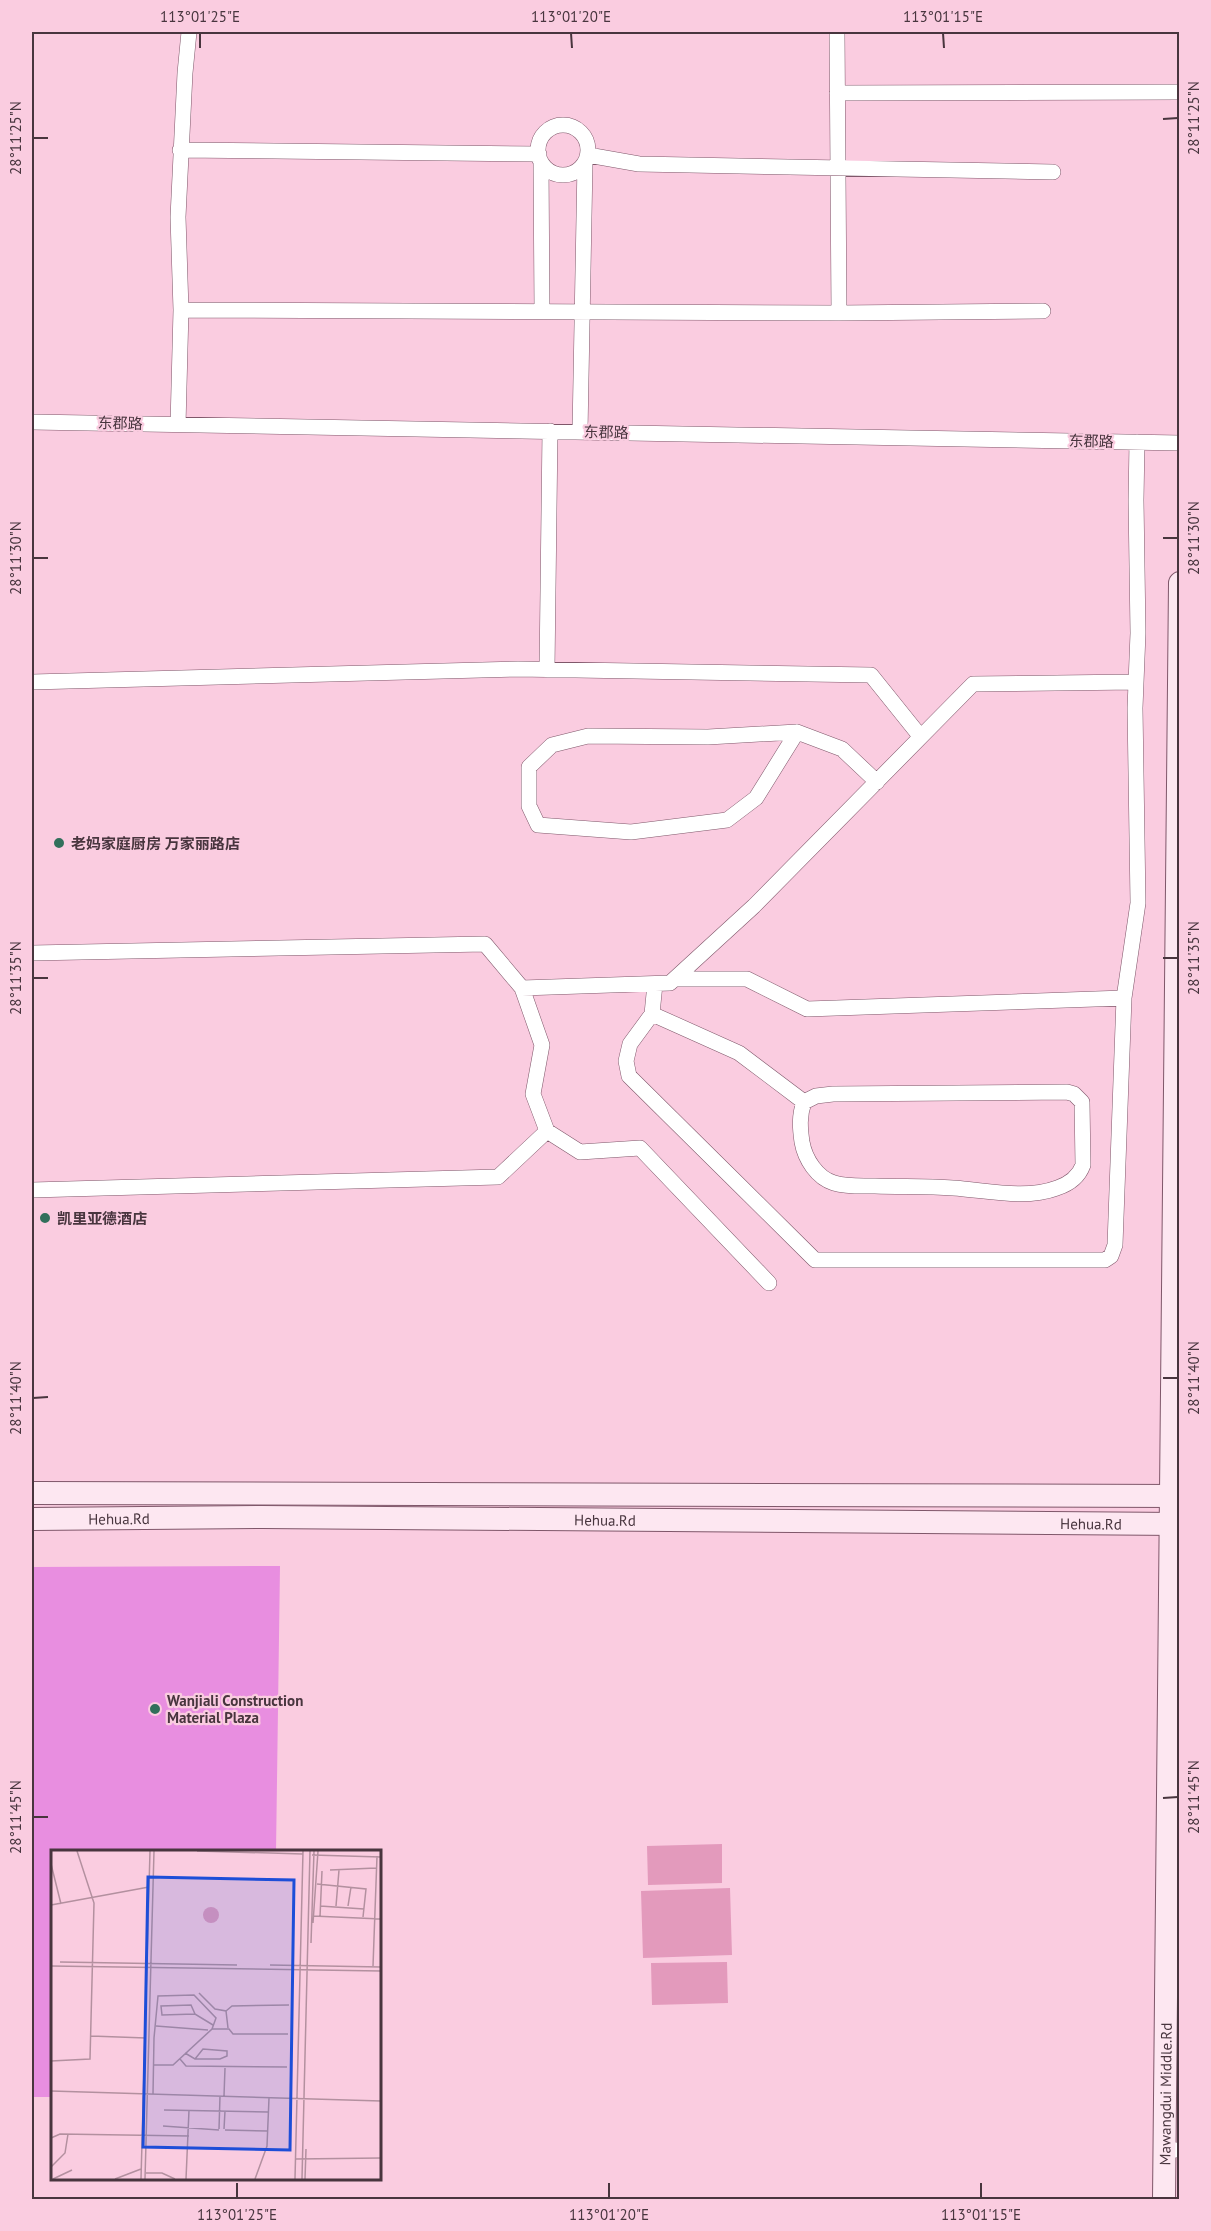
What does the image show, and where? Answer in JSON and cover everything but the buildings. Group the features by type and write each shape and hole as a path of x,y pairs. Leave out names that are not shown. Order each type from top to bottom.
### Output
{"main road":[{"name":"Mawangdui Middle.Rd","path":"1164,2199 1172,2150 1179,583"},
{"name":"Hehua.Rd","path":"32,1492 1175,1496"},
{"name":"Hehua.Rd","path":"32,1519 263,1517 1175,1524"}],"street":[{"path":"177,424 181,310 178,217 180,150 189,32"},
{"path":"837,32 839,313"},
{"path":"837,93 1179,92"},
{"path":"542,311 539,146 542,138 555,127 564,126 580,132 588,147 580,432"},
{"path":"180,150 540,158"},
{"path":"540,158 547,169 563,175 579,170 586,159"},
{"path":"586,159 639,164 1053,172"},
{"path":"181,310 839,313 1043,311"},
{"name":"东郡路","path":"32,422 1179,443"},
{"path":"547,670 550,431"},
{"path":"655,984 652,1014 630,1044 626,1061 629,1076 816,1260 1106,1260 1111,1256 1115,1245 1124,998 1138,903 1135,682 1138,633 1137,442"},
{"path":"32,682 547,670 871,675 920,736"},
{"path":"522,988 655,984 670,983 676,979 754,906 973,684 1135,682"},
{"path":"797,732 756,798 728,820 631,832 538,825 529,807 529,768 552,745 588,736 708,736 797,732 842,749 876,782"},
{"path":"32,953 485,944 522,988 542,1045 533,1094 547,1131 580,1152 640,1148 769,1282"},
{"path":"676,979 747,979 807,1009 1124,998"},
{"path":"652,1014 739,1053 804,1102"},
{"path":"1068,1092 1074,1094 1082,1102 1083,1165 1081,1172 1070,1181 1058,1188 1042,1192 854,1186 832,1183 812,1167 806,1156 800,1123 804,1102 816,1096 833,1094 1068,1092"},
{"path":"32,1190 498,1177 547,1131"}],"shaded area":[{"path":"722,1844 722,1883 648,1885 647,1846"},
{"path":"730,1888 732,1955 643,1958 641,1891"},
{"path":"727,1962 728,2003 652,2005 651,1963"}],"place":[{"name":"老妈家庭厨房 万家丽路店","path":"59,843"},
{"name":"凯里亚德酒店","path":"45,1218"},
{"name":"Wanjiali Construction Material Plaza","path":"155,1709"}]}
